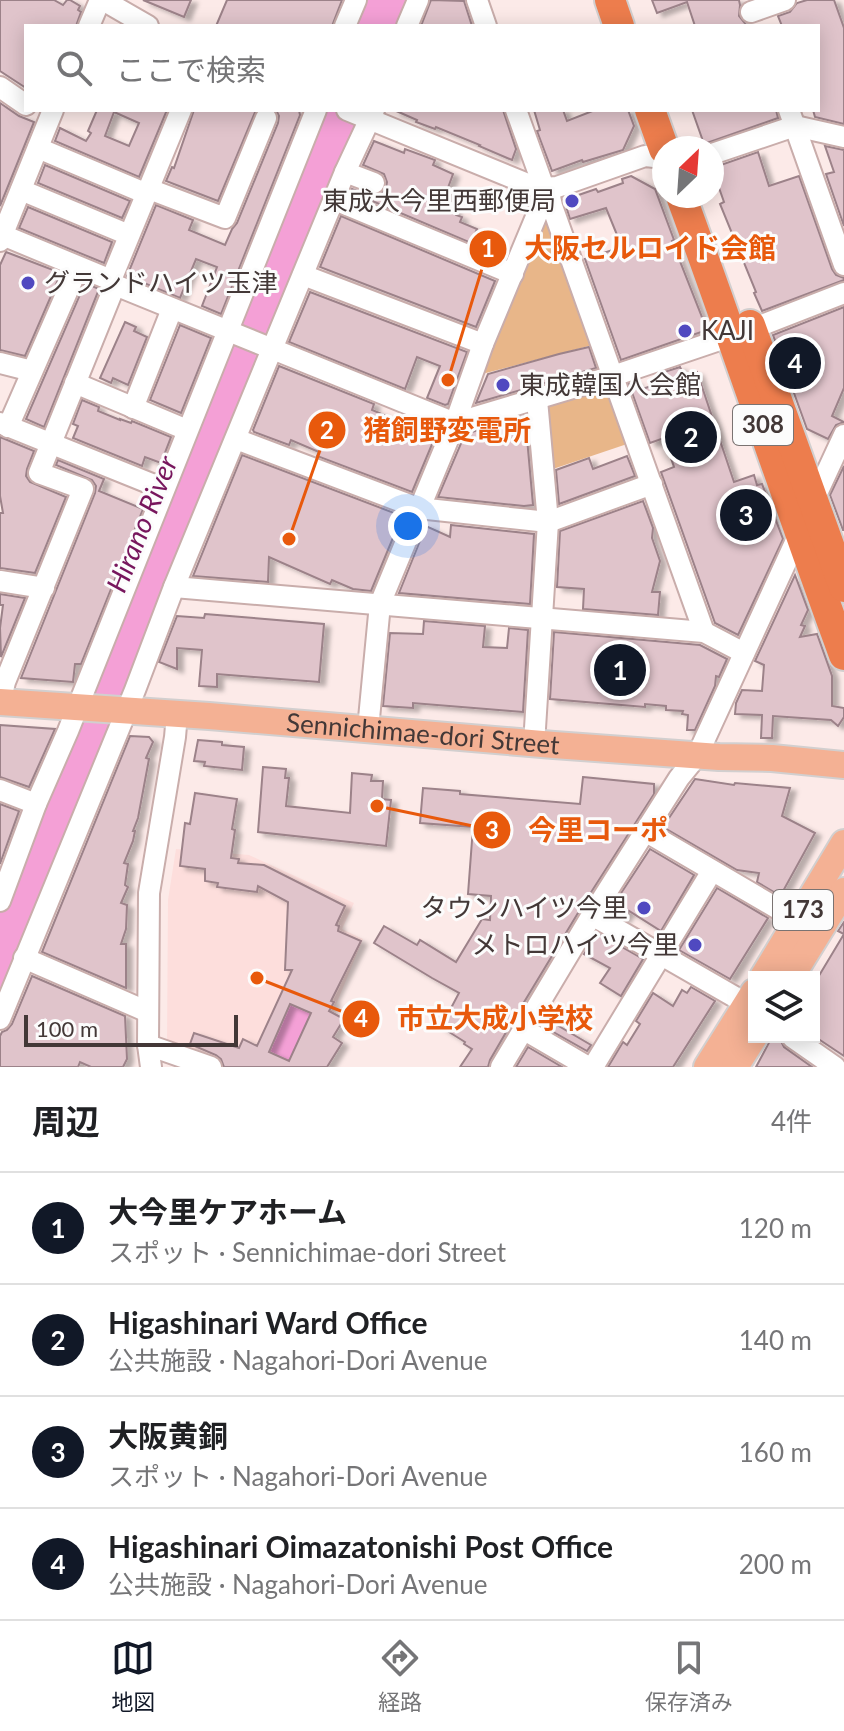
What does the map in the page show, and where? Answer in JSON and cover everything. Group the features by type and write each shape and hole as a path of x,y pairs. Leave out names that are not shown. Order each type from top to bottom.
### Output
{"highway":[{"path":"610,0 618,24"},
{"path":"632,0 640,24"},
{"path":"651,112 659,136"},
{"path":"672,112 680,136"},
{"name":"308","path":"686,208 810,493 836,540 844,587"},
{"name":"308","path":"706,208 799,534 844,655"}],"main road":[{"name":"Sennichimae-dori Street","path":"0,702 844,765"},
{"name":"173","path":"767,971 844,843"},
{"name":"173","path":"795,971 844,891"},
{"path":"707,1067 748,1001"},
{"path":"735,1067 750,1043"}],"street":[{"path":"90,24 102,0 144,24"},
{"path":"346,24 356,0"},
{"path":"408,24 418,0"},
{"path":"477,0 485,24"},
{"path":"751,13 785,0"},
{"path":"0,87 24,104"},
{"path":"0,702 5,682 83,489 39,473 129,235 180,112"},
{"path":"0,901 36,804 78,708 187,430 230,332 315,112"},
{"path":"517,112 704,632"},
{"path":"45,114 38,148 1,237 455,423 613,376 844,293"},
{"path":"0,1019 271,348 335,200 363,114 530,185 546,188 557,187 645,156 652,157"},
{"path":"38,148 225,218 266,118"},
{"path":"792,118 844,265"},
{"path":"724,149 792,118 844,137"},
{"path":"345,172 374,183"},
{"path":"368,729 380,604 455,423 483,344 546,188"},
{"path":"21,190 129,235"},
{"path":"335,200 513,274"},
{"path":"78,267 32,371 4,425 164,489"},
{"path":"303,275 483,344"},
{"path":"133,408 172,309"},
{"path":"0,363 32,371"},
{"path":"75,383 187,430"},
{"path":"534,744 548,522 537,400"},
{"path":"810,493 819,489 844,435"},
{"path":"236,439 418,508 548,522 652,484"},
{"path":"501,1067 592,915 679,778 697,756 799,534"},
{"path":"0,581 44,588"},
{"path":"174,587 704,632 744,653"},
{"path":"151,1067 148,1045 149,893 177,714"},
{"path":"0,790 36,804"},
{"path":"645,831 797,920"},
{"path":"523,1029 591,1067 712,871"},
{"path":"592,915 660,955 748,997"},
{"path":"24,958 148,1012"},
{"path":"801,1043 835,1067"},
{"path":"148,1045 211,1067"}],"shaded area":[{"path":"368,0 408,0 398,24 358,24"},
{"path":"322,112 362,112 0,1010 0,912"},
{"path":"544,222 552,222 596,344 482,374"},
{"path":"605,387 612,391 630,443 550,470 547,405"},
{"path":"176,849 249,855 354,903 342,929 363,939 331,1017 301,1067 235,1067 167,1044 168,900"},
{"path":"290,1004 311,1013 289,1061 269,1052"}],"building":[{"path":"0,0 54,0 63,5 70,0 80,6 77,24 24,24 24,87 0,71"},
{"path":"143,0 191,0 184,17"},
{"path":"227,0 342,0 333,24 217,24"},
{"path":"431,0 464,1 471,24 422,24"},
{"path":"652,0 739,0 739,16 745,24 694,24 687,2 657,13"},
{"path":"834,0 844,28 844,124 815,117 814,112 820,112 820,24 781,24 778,16 790,12 797,3"},
{"path":"0,103 34,122 0,206"},
{"path":"96,112 114,112 166,112 139,177 55,141 60,128 86,141 91,133 88,131","holes":["114,112 139,123 129,146 105,136"]},
{"path":"193,112 255,112 218,201 166,181 174,168"},
{"path":"277,112 299,112 300,115 221,314 202,306 217,267 196,259 180,298 127,276 156,205 193,220 189,230 225,245 237,223 279,116"},
{"path":"399,112 504,112 516,149 512,160"},
{"path":"535,112 564,112 567,121 590,112 629,112 634,126 623,150 552,171 537,131 540,130"},
{"path":"693,112 776,112 778,118 724,137 701,136"},
{"path":"374,141 404,153 405,149 435,160 433,165 453,174 445,196 456,215 462,217 460,222 477,229 471,243 351,192 352,189 375,196 386,188 384,174 363,165"},
{"path":"825,146 844,150 844,226 826,174 834,172"},
{"path":"758,152 769,186 799,176 832,269 844,280 762,311 722,208 724,164"},
{"path":"45,165 130,201 122,218 38,183"},
{"path":"631,176 652,187 652,208 662,208 707,330 621,360 585,259 622,247 606,208 570,219 564,200 623,183 622,179"},
{"path":"28,207 112,242 104,263 19,228"},
{"path":"341,216 495,281 476,327 320,267"},
{"path":"6,252 61,273 25,356 0,350 0,265"},
{"path":"85,283 99,289 44,427 26,419"},
{"path":"310,292 467,352 448,404 427,398 440,366 417,357 405,389 289,342"},
{"path":"844,307 844,388 832,416 844,422 836,425 828,439 807,429 773,335"},
{"path":"125,322 147,337 128,385 113,378 111,383 100,378"},
{"path":"180,325 211,338 181,413 150,400"},
{"path":"589,347 596,368 476,403 488,374"},
{"path":"279,366 374,404 372,410 412,427 415,421 438,430 412,492 317,456 319,452 291,440 289,445 254,432"},
{"path":"680,367 684,376 697,372 734,482 754,475 757,485 762,484 783,539 738,635 715,623 661,472 674,467 664,438 650,443 629,384 636,382 639,390 661,383 658,374"},
{"path":"82,400 99,407 98,411 171,437 161,463 145,457 142,466 73,438 78,426 73,424"},
{"path":"525,416 533,505 438,497 465,434"},
{"path":"0,437 34,451 26,476 30,482 66,497 35,573 0,568 0,513 3,513"},
{"path":"242,455 402,516 371,591 353,589 332,580 330,584 269,557 268,582 193,576"},
{"path":"627,456 635,476 559,504 556,470 589,458 593,469"},
{"path":"58,460 104,479 99,491 143,509 81,664 75,664 73,682 21,678 95,493 96,486 92,480 56,465"},
{"path":"844,466 844,530 843,530 830,495"},
{"path":"643,501 660,561 652,592 660,592 658,615 583,609 584,589 557,587 560,531"},
{"path":"451,525 534,534 530,604 399,593 426,526 450,537"},
{"path":"795,575 808,610 801,625 805,626 800,637 817,634 832,676 832,706 844,708 844,717 838,726 831,720 773,716 772,738 761,738 762,715 735,714 736,703 742,690 762,691 764,665 755,661"},
{"path":"0,594 25,598 1,657 3,605 0,605"},
{"path":"205,614 324,624 319,682 217,674 217,687 199,686 202,650 177,648 177,669 159,662 177,616 204,618"},
{"path":"424,621 485,626 483,647 507,648 509,628 528,630 523,712 413,703 413,708 383,706 390,633 423,634"},
{"path":"554,632 700,645 727,659 719,677 716,676 715,686 695,730 687,730 688,715 682,714 683,711 666,710 666,706 550,699"},
{"path":"0,725 55,729 29,787 0,777"},
{"path":"130,736 149,737 153,742 146,758 149,759 133,841 124,863 128,864 125,885 128,887 121,903 127,905 126,929 121,944 126,944 126,988 42,952"},
{"path":"198,740 244,747 242,770 204,766 205,762 194,761"},
{"path":"263,767 286,769 285,778 289,778 286,806 350,813 352,773 372,775 371,781 383,781 382,799 391,800 386,846 258,832"},
{"path":"583,777 654,784 654,794 581,908 488,1067 460,1067 472,1049 441,1027 459,993 374,943 384,926 417,945 420,940 456,962 482,919 490,920 491,896 468,894 473,827 420,823 423,788 580,804"},
{"path":"695,779 790,788 782,816 815,833 782,893 779,895 757,882 759,873 737,870 663,827"},
{"path":"195,793 237,799 231,858 239,859 238,863 264,865 345,906 336,925 339,926 338,931 361,941 331,1001 334,1002 329,1011 344,1019 333,1037 342,1043 327,1067 224,1067 216,1055 190,1044 194,1033 239,1048 243,1039 257,1046 292,970 285,970 288,902 258,886 257,892 217,887 218,883 205,881 205,869 180,866 185,823 190,824","holes":["290,1004 311,1013 289,1061 269,1052"]},
{"path":"0,804 19,811 0,864"},
{"path":"650,849 694,875 661,931 629,911 624,919 610,910"},
{"path":"717,888 768,918 730,979 679,950"},
{"path":"597,933 643,959 621,996 600,983 610,968 584,954"},
{"path":"844,934 844,1056 820,1040 820,974"},
{"path":"32,976 125,1016 127,1059 123,1067 91,1067 80,1062 78,1067 0,1067 0,1036 12,1024"},
{"path":"691,987 715,1001 673,1067 608,1067 623,1042 627,1045 640,1024 636,1021 653,993 673,1006 682,990 687,993"},
{"path":"545,1018 591,1045 587,1051 541,1025"},
{"path":"769,1043 782,1043 812,1067 756,1067"},
{"path":"528,1047 562,1067 516,1067"}],"place":[{"name":"東成大今里西郵便局","path":"572,201"},
{"name":"グランドハイツ玉津","path":"28,283"},
{"name":"KAJI","path":"685,331"},
{"name":"Higashinari Oimazatonishi Post Office","path":"795,363"},
{"name":"大阪セルロイド会館","path":"448,380"},
{"name":"東成韓国人会館","path":"503,385"},
{"name":"Higashinari Ward Office","path":"691,437"},
{"name":"大阪黄銅","path":"746,515"},
{"name":"猪飼野変電所","path":"289,539"},
{"name":"大今里ケアホーム","path":"620,670"},
{"name":"今里コーポ","path":"377,806"},
{"name":"タウンハイツ今里","path":"644,908"},
{"name":"メトロハイツ今里","path":"695,945"},
{"name":"市立大成小学校","path":"257,978"}],"water label":[{"name":"Hirano River","path":"142,524"}]}
